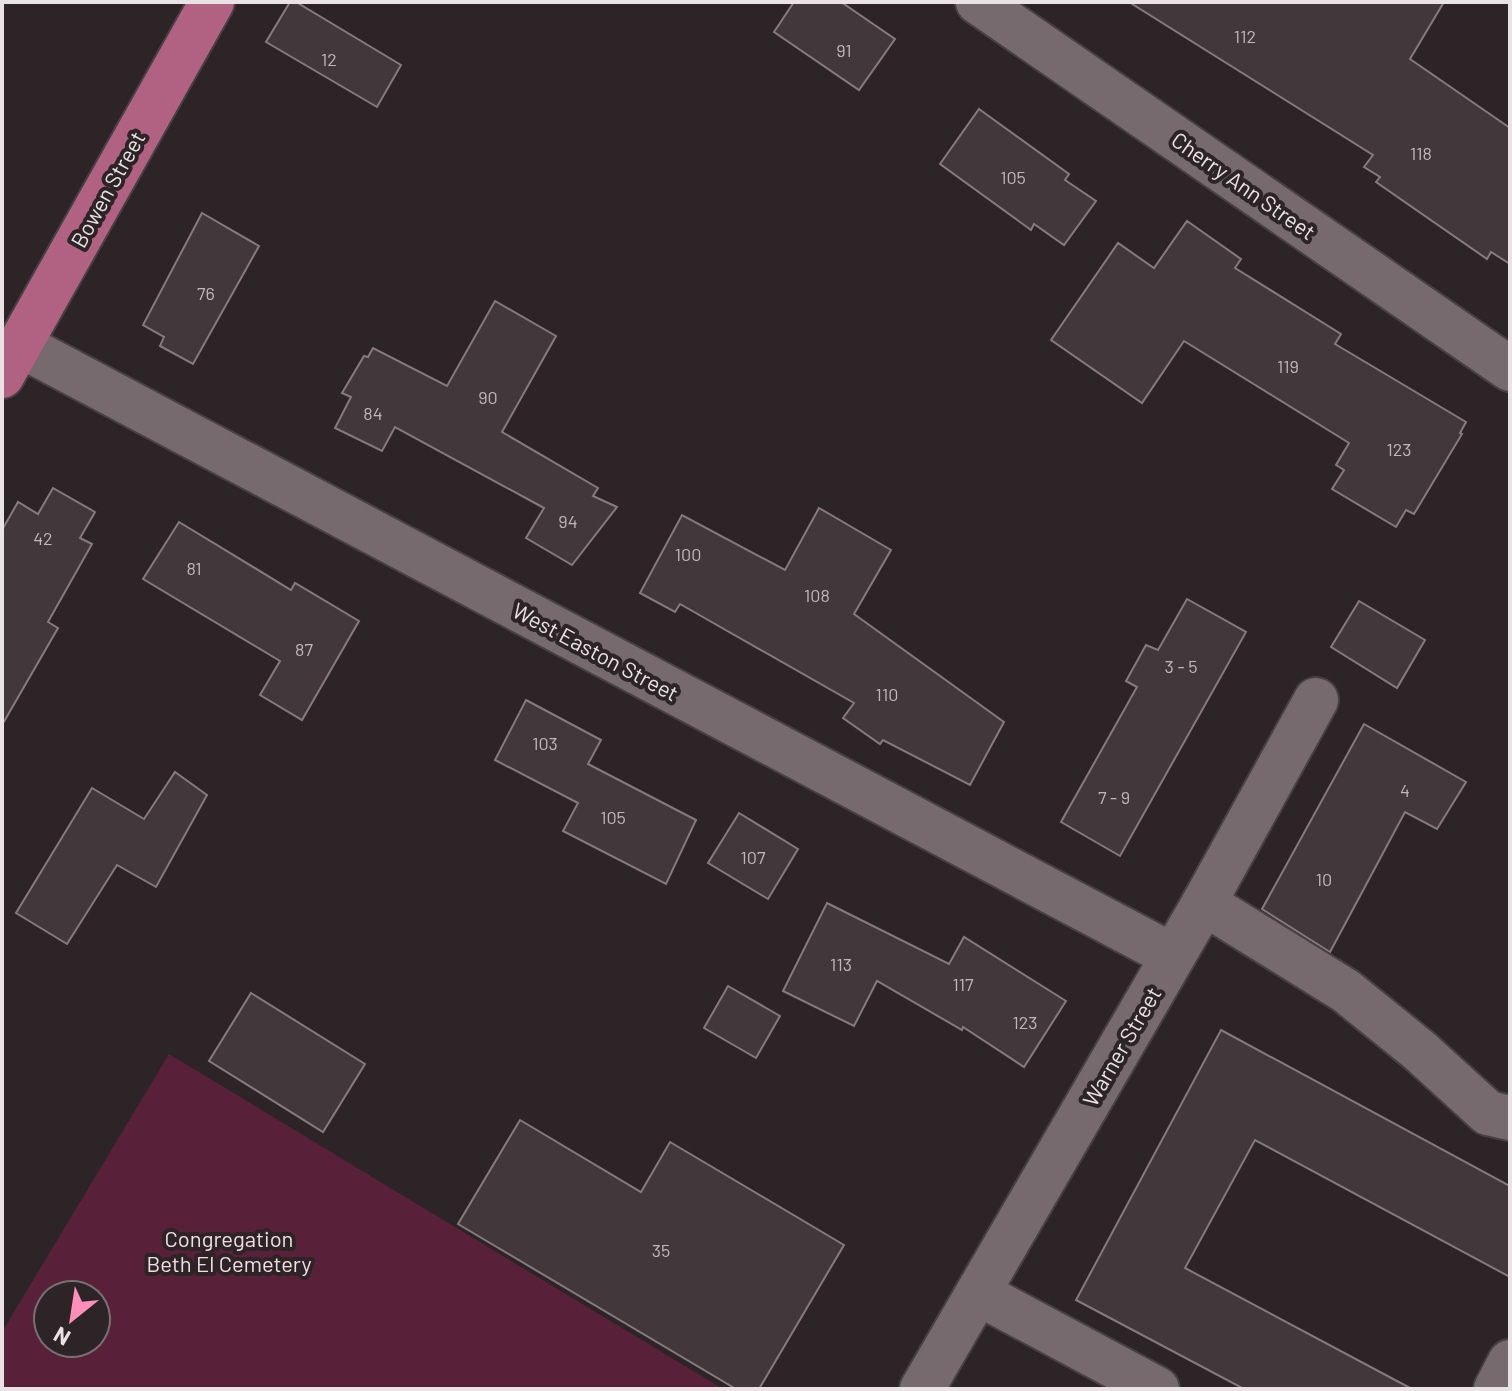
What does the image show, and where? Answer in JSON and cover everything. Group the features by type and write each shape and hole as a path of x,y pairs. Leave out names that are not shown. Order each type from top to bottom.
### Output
{"main road":[{"name":"Bowen Street","path":"11,360 212,2"}],"street":[{"name":"Cherry Ann Street","path":"978,2 1510,369"},
{"name":"West Easton Street","path":"11,360 1173,956"},
{"name":"Warner Street","path":"922,1389 1204,903 1316,700"},
{"path":"1204,903 1346,991 1420,1051 1488,1113 1510,1118"},
{"path":"978,1293 1157,1389"},
{"path":"1496,1389 1510,1362"}],"green space":[{"name":"Congregation Beth El Cemetery","path":"169,1054 723,1389 2,1389 2,1332 32,1282 32,1359 112,1359 112,1279 34,1279"}],"building":[{"path":"290,2 296,2 401,65 377,107 266,42"},
{"path":"794,2 841,2 895,39 859,90 774,32"},
{"path":"1129,2 1444,2 1410,59 1510,128 1510,264 1491,252 1487,259 1376,182 1380,177 1364,167 1373,155"},
{"path":"979,109 1069,174 1065,180 1096,201 1064,245 1034,224 1031,230 940,164"},
{"path":"202,213 259,246 193,364 160,346 164,337 143,325"},
{"path":"1187,221 1241,259 1235,268 1341,334 1335,344 1466,422 1462,434 1414,514 1406,510 1396,527 1332,489 1344,470 1336,465 1349,443 1184,341 1142,403 1051,340 1118,243 1154,268"},
{"path":"495,301 556,336 502,432 598,488 593,496 617,507 572,565 526,538 544,508 395,427 382,451 335,428 351,397 342,393 364,356 368,357 373,348 447,386"},
{"path":"53,488 95,512 80,538 92,544 48,622 58,628 2,725 2,530 18,502 38,514"},
{"path":"819,508 891,550 854,614 1004,722 970,785 883,740 880,744 843,718 854,703 680,604 675,612 640,593 682,515 785,570"},
{"path":"179,522 291,590 295,583 359,621 302,720 260,695 280,661 143,579"},
{"path":"1187,599 1246,632 1120,856 1061,822 1137,687 1126,681 1146,645 1158,650"},
{"path":"1359,601 1425,640 1397,688 1331,647"},
{"path":"526,700 601,740 588,764 696,820 666,884 563,831 578,803 495,760"},
{"path":"1364,724 1466,782 1437,829 1405,812 1330,952 1262,909"},
{"path":"175,772 207,795 156,887 117,865 67,944 16,913 92,788 144,819"},
{"path":"739,813 798,849 768,899 708,863"},
{"path":"827,903 949,964 964,937 1066,1001 1024,1067 963,1027 962,1030 877,981 854,1026 783,991"},
{"path":"728,986 780,1016 756,1058 704,1028"},
{"path":"251,993 365,1064 323,1132 209,1061"},
{"path":"1221,1030 1510,1186 1510,1277 1255,1140 1185,1268 1412,1389 1244,1389 1076,1300"},
{"path":"520,1120 641,1192 670,1142 844,1245 759,1389 736,1389 458,1224"}]}
